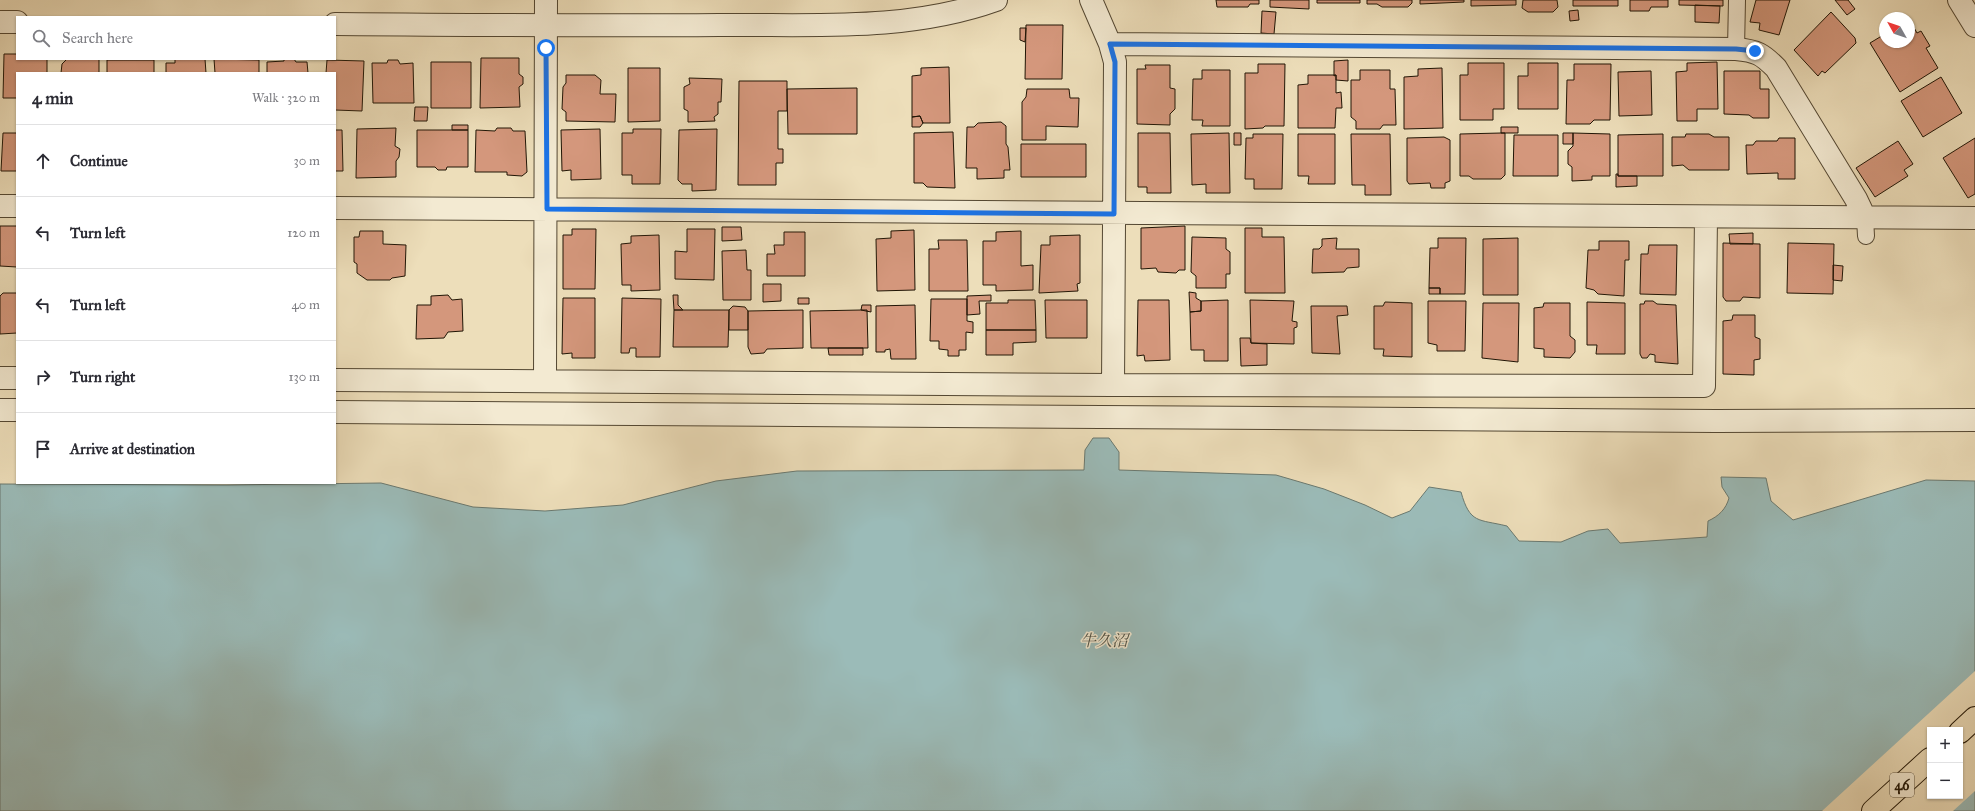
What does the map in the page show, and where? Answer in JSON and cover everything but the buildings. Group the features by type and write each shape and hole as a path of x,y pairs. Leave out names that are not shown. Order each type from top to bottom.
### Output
{"main road":[{"path":"1963,729 1975,718"},
{"name":"46","path":"1873,811 1927,762"}],"street":[{"path":"545,380 547,209 546,0"},
{"path":"336,24 546,26 869,24 922,20 970,10 996,0"},
{"path":"1091,0 1110,44 1115,62 1113,385"},
{"path":"1959,0 1975,26"},
{"path":"0,22 16,22"},
{"path":"1110,44 1736,49 1755,51 1765,57 1776,68 1856,199 1865,227"},
{"path":"0,206 16,206"},
{"path":"336,208 1706,217 1865,227 1975,218"},
{"path":"336,380 545,380 1113,385 1704,386 1706,217"},
{"path":"0,378 16,378"},
{"path":"0,410 16,410"},
{"path":"336,412 1716,421 1975,420"}],"lane":[{"path":"1736,49 1737,0"}],"water":[{"name":"牛久沼","path":"1093,438 1109,438 1119,452 1119,470 1276,475 1324,489 1365,505 1392,518 1410,511 1429,487 1461,492 1464,502 1472,515 1482,521 1507,526 1519,541 1561,542 1588,531 1608,529 1620,543 1707,537 1708,521 1722,512 1729,498 1722,487 1721,477 1766,478 1771,501 1793,520 1926,480 1975,481 1975,811 0,811 0,484 226,485 381,483 473,507 545,511 623,505 716,481 797,471 1084,470 1085,450"}],"pier":[{"path":"1975,671 1975,791 1953,811 1822,811"}],"route":[{"path":"546,48 547,209 1114,214 1115,62 1110,44 1736,49 1755,51"}]}
